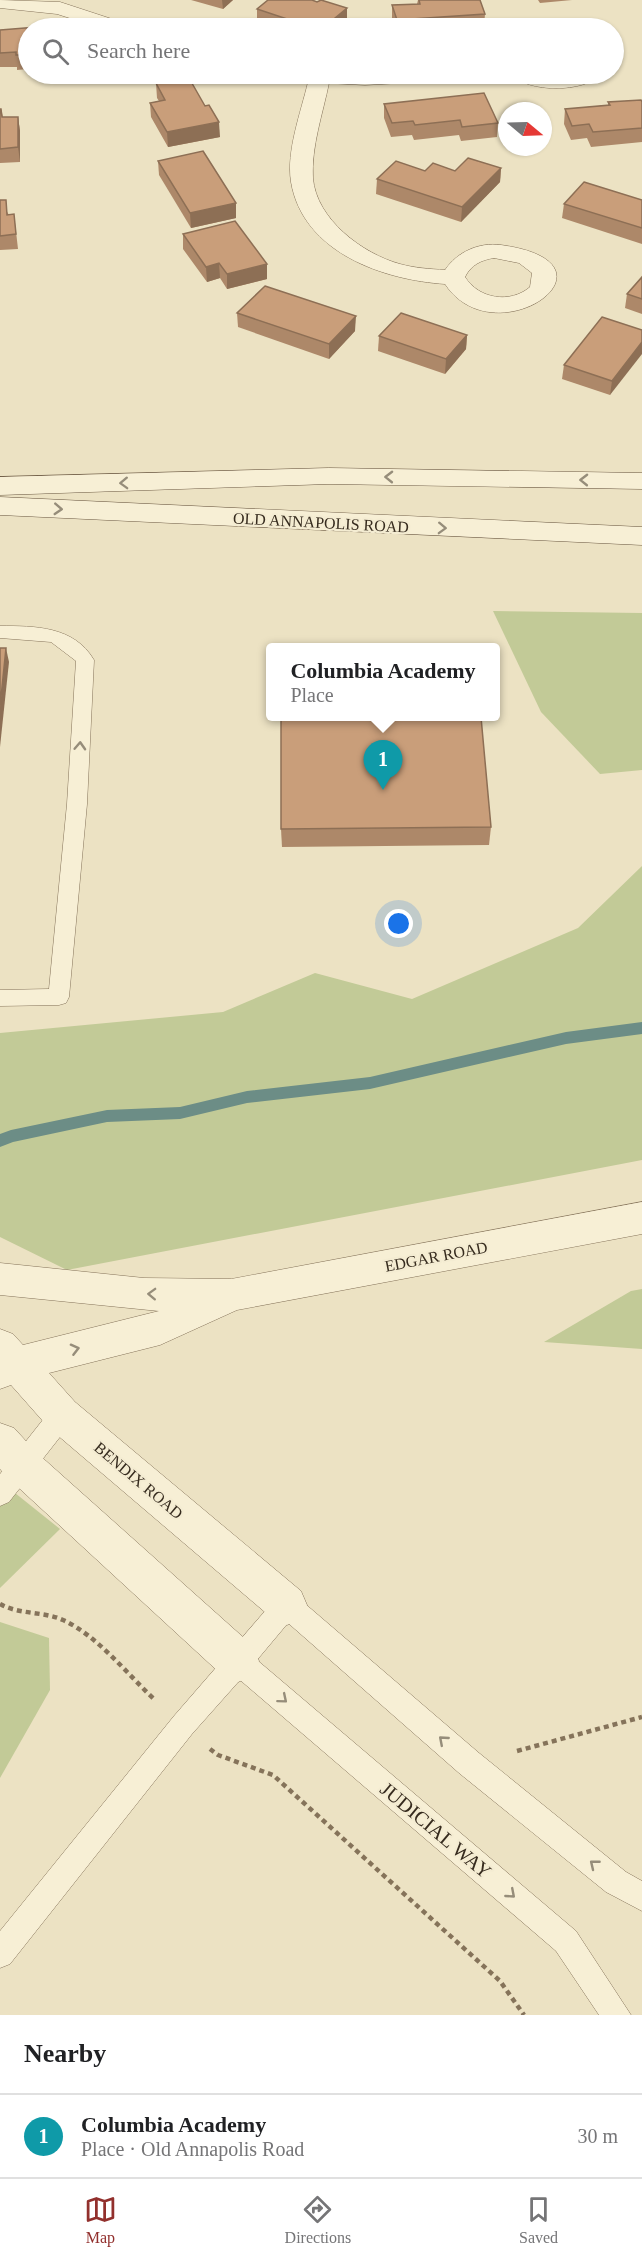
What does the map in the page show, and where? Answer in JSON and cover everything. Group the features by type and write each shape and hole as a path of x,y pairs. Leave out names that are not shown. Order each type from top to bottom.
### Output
{"street":[{"path":"0,2 60,8 90,18"},
{"path":"319,84 302,181 313,210 334,234 356,252 386,267 422,275 453,277"},
{"path":"0,486 329,476 642,481"},
{"name":"OLD ANNAPOLIS ROAD","path":"0,506 642,536"},
{"name":"EDGAR ROAD","path":"0,1279 144,1294 231,1295 642,1218"},
{"name":"EDGAR ROAD","path":"6,1360 160,1328 231,1295"},
{"name":"BENDIX ROAD","path":"6,1360 62,1415 287,1605"},
{"path":"7,1467 238,1661"}],"lane":[{"path":"0,632 50,633 73,645 85,660 76,804 59,997 0,998"},
{"path":"7,1467 62,1415"},
{"path":"0,1954 183,1725 287,1605 469,1763 616,1882 642,1897"},
{"name":"JUDICIAL WAY","path":"238,1661 566,1941 616,2015"}],"path":[{"path":"0,1604 14,1613 62,1620 86,1637 155,1700"},
{"path":"513,1752 642,1717"},
{"path":"218,1755 273,1776 500,1981 524,2015"}],"green space":[{"path":"493,611 642,613 642,770 600,774 541,712"},
{"path":"642,866 642,1160 67,1270 0,1237 0,1033 223,1012 315,973 412,999 578,928"},
{"path":"642,1289 642,1349 544,1342 631,1291"},
{"path":"0,1481 60,1529 0,1588"},
{"path":"0,1622 49,1638 50,1690 0,1778"}],"building":[{"path":"268,0 317,2 321,0 347,8 335,18 284,18 257,9"},
{"path":"419,0 480,0 485,14 396,18 392,5 420,4"},
{"path":"18,29 18,55 16,52 0,53 0,30"},
{"path":"157,84 192,84 205,106 209,105 219,122 167,132 150,103 165,100"},
{"path":"484,93 498,123 462,127 460,120 415,125 413,121 392,123 384,104"},
{"path":"641,100 642,128 593,132 589,124 572,126 565,109 610,105 608,102"},
{"path":"0,109 2,117 18,117 18,147 0,149"},
{"path":"203,151 236,203 190,213 158,161"},
{"path":"468,158 501,168 462,207 377,179 396,161 425,171 433,163 455,171"},
{"path":"584,182 642,200 642,228 564,204"},
{"path":"0,200 6,200 7,215 14,214 16,234 0,236"},
{"path":"235,221 267,264 227,274 219,263 206,267 183,234"},
{"path":"642,277 642,299 627,294"},
{"path":"265,286 356,316 329,344 237,313"},
{"path":"401,313 467,335 446,359 379,336"},
{"path":"602,317 642,330 642,342 612,381 564,365"},
{"path":"0,648 6,648 0,707"},
{"path":"281,721 481,721 491,827 281,829"}],"waterway":[{"path":"0,1141 11,1136 107,1116 180,1113 247,1097 370,1083 566,1038 642,1028"}],"place":[{"name":"Columbia Academy","path":"383,790"}]}
